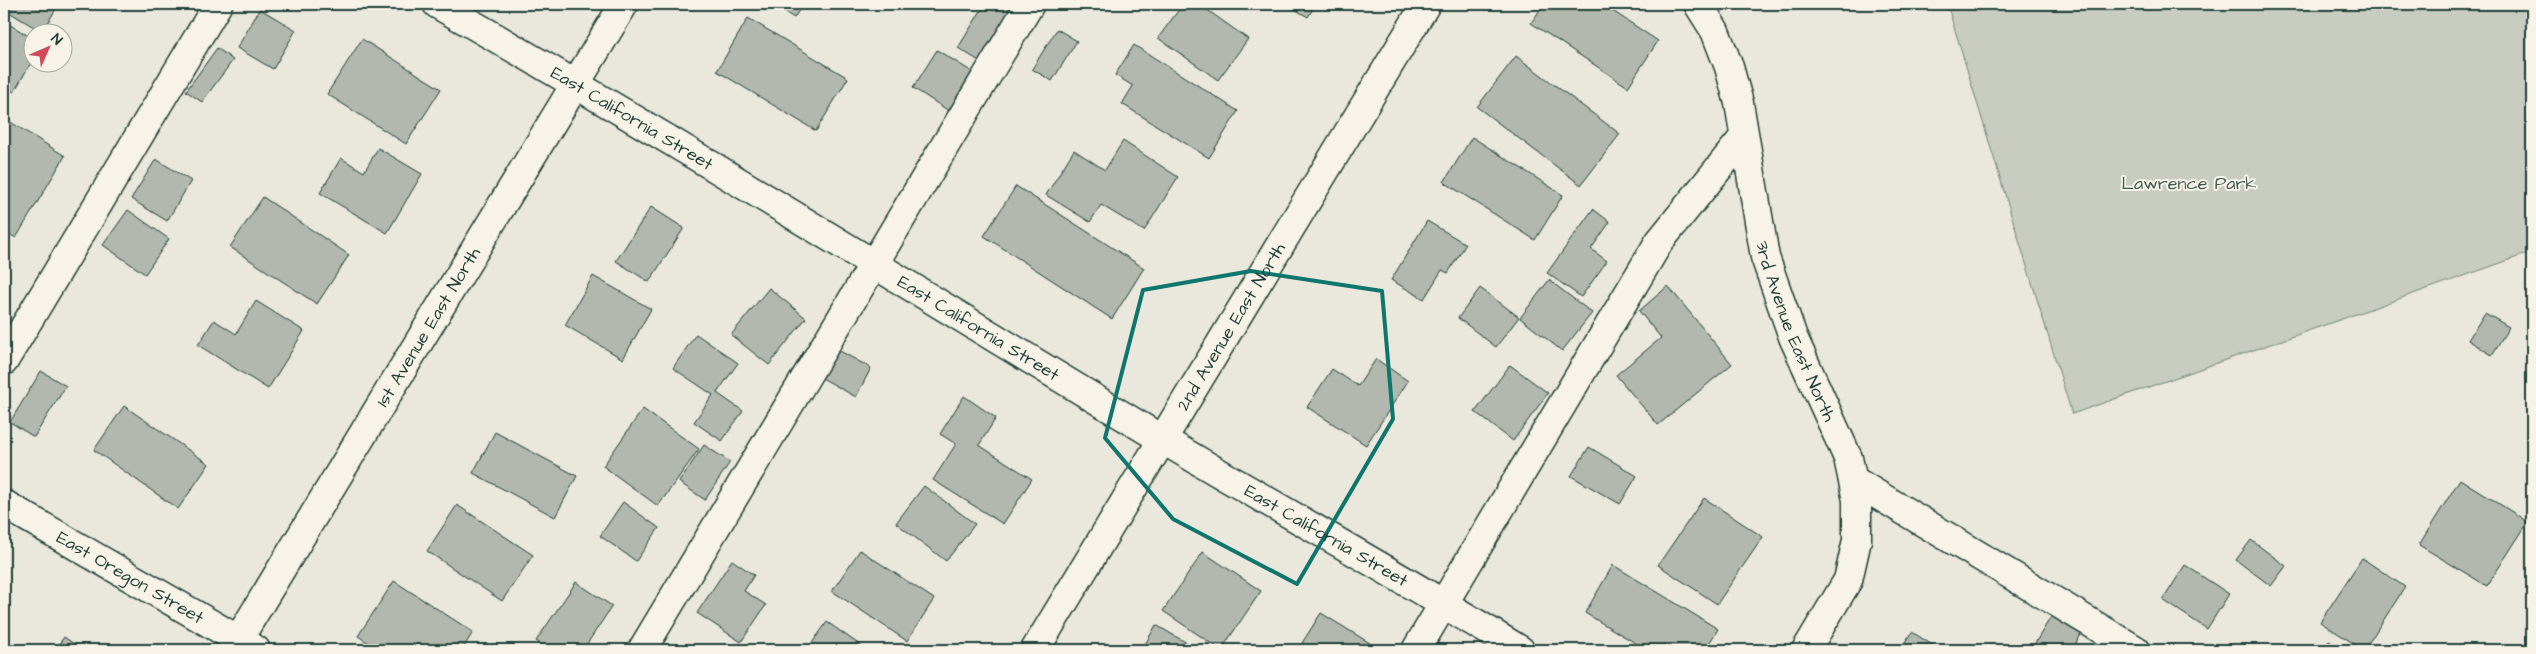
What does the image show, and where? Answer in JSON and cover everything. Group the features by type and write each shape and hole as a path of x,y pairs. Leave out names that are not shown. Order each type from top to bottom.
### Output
{"street":[{"path":"4,361 218,4"},
{"name":"East California Street","path":"437,4 577,84 1163,440 1444,603 1520,650"},
{"name":"1st Avenue East North","path":"242,647 624,4"},
{"path":"642,650 1030,4"},
{"name":"2nd Avenue East North","path":"1035,650 1426,4"},
{"name":"3rd Avenue East North","path":"1698,4 1715,31 1729,67 1739,103 1764,257 1793,337 1848,458 1857,500 1858,540 1848,580 1806,650"},
{"path":"1416,650 1659,242 1744,137"},
{"path":"1853,480 2136,650"},
{"name":"East Oregon Street","path":"4,504 242,647"}],"highlighted area":[{"path":"1251,271 1382,291 1393,419 1297,584 1173,519 1105,438 1143,290"}],"green space":[{"name":"Lawrence Park","path":"1947,4 2532,4 2532,252 2072,414"}],"building":[{"path":"4,4 59,4 48,22 25,22 4,9"},
{"path":"772,4 803,4 794,18"},
{"path":"985,4 1001,4 1013,11 981,62 958,48"},
{"path":"1183,4 1199,4 1248,39 1218,80 1158,38"},
{"path":"1286,4 1316,4 1308,17"},
{"path":"1544,4 1602,4 1658,41 1628,87 1531,23"},
{"path":"260,9 296,30 273,69 237,48"},
{"path":"748,18 848,78 816,131 717,71"},
{"path":"7,23 22,32 22,72 26,72 14,92 4,86 4,28"},
{"path":"1057,29 1077,41 1052,81 1032,69"},
{"path":"362,39 441,89 406,144 327,94"},
{"path":"1134,45 1238,111 1209,158 1122,104 1133,86 1115,75"},
{"path":"217,48 233,60 202,102 186,91"},
{"path":"937,50 974,73 949,111 913,88"},
{"path":"1516,56 1620,134 1581,185 1477,107"},
{"path":"4,118 65,156 16,238 4,231"},
{"path":"1472,137 1563,195 1535,240 1444,182"},
{"path":"1123,141 1178,177 1144,231 1101,205 1090,222 1046,195 1074,150 1105,170"},
{"path":"378,148 422,174 387,233 320,193 341,158 364,172"},
{"path":"156,159 191,181 167,221 131,199"},
{"path":"1016,186 1144,268 1112,319 984,236"},
{"path":"263,197 349,255 317,304 230,247"},
{"path":"651,207 684,228 649,282 616,261"},
{"path":"1593,209 1610,222 1591,249 1607,261 1581,297 1547,273"},
{"path":"128,210 169,239 145,274 103,245"},
{"path":"1427,221 1466,244 1448,273 1442,270 1424,299 1391,280"},
{"path":"593,276 651,309 623,359 565,325"},
{"path":"1549,280 1592,313 1562,351 1520,318"},
{"path":"1668,286 1732,364 1658,425 1616,375 1661,338 1639,311"},
{"path":"769,288 806,318 769,365 731,335"},
{"path":"1480,288 1519,317 1496,347 1458,318"},
{"path":"256,301 304,331 268,389 198,345 214,320 236,334"},
{"path":"2485,313 2509,327 2492,355 2468,340"},
{"path":"696,334 738,363 717,393 743,411 722,441 694,422 713,395 673,368"},
{"path":"838,350 871,368 856,397 822,378"},
{"path":"1376,359 1408,381 1366,445 1307,407 1332,369 1358,386"},
{"path":"1510,365 1548,393 1513,441 1475,412"},
{"path":"41,371 66,386 34,437 10,422"},
{"path":"964,396 996,418 979,445 1032,479 1003,524 933,480 956,444 940,434"},
{"path":"124,406 209,464 178,509 94,450"},
{"path":"643,409 699,449 658,506 603,466"},
{"path":"495,432 577,476 555,517 473,473"},
{"path":"704,445 730,462 705,500 679,482"},
{"path":"1589,447 1637,476 1620,504 1571,476"},
{"path":"2460,479 2528,522 2487,586 2419,545"},
{"path":"924,486 975,524 946,561 896,523"},
{"path":"1704,498 1763,537 1717,604 1658,565"},
{"path":"623,502 659,528 636,561 600,536"},
{"path":"457,505 533,555 502,601 427,551"},
{"path":"2251,540 2286,566 2271,586 2236,560"},
{"path":"860,550 934,599 907,641 832,591"},
{"path":"1203,552 1261,591 1221,650 1163,611"},
{"path":"2362,558 2405,587 2364,650 2320,622"},
{"path":"732,560 754,575 744,591 766,605 741,642 697,613"},
{"path":"1613,565 1718,629 1705,650 1647,650 1585,613"},
{"path":"2185,565 2229,594 2207,629 2163,600"},
{"path":"394,581 473,632 462,650 380,650 358,636"},
{"path":"576,582 612,606 583,650 550,650 536,641"},
{"path":"1321,613 1381,650 1315,650 1302,643"},
{"path":"2052,615 2082,633 2072,650 2031,650"},
{"path":"827,622 867,650 807,650"},
{"path":"1156,625 1199,650 1142,650"},
{"path":"1912,632 1940,650 1899,650"},
{"path":"64,637 83,650 55,650"},
{"path":"2329,641 2344,650 2324,650"}]}
